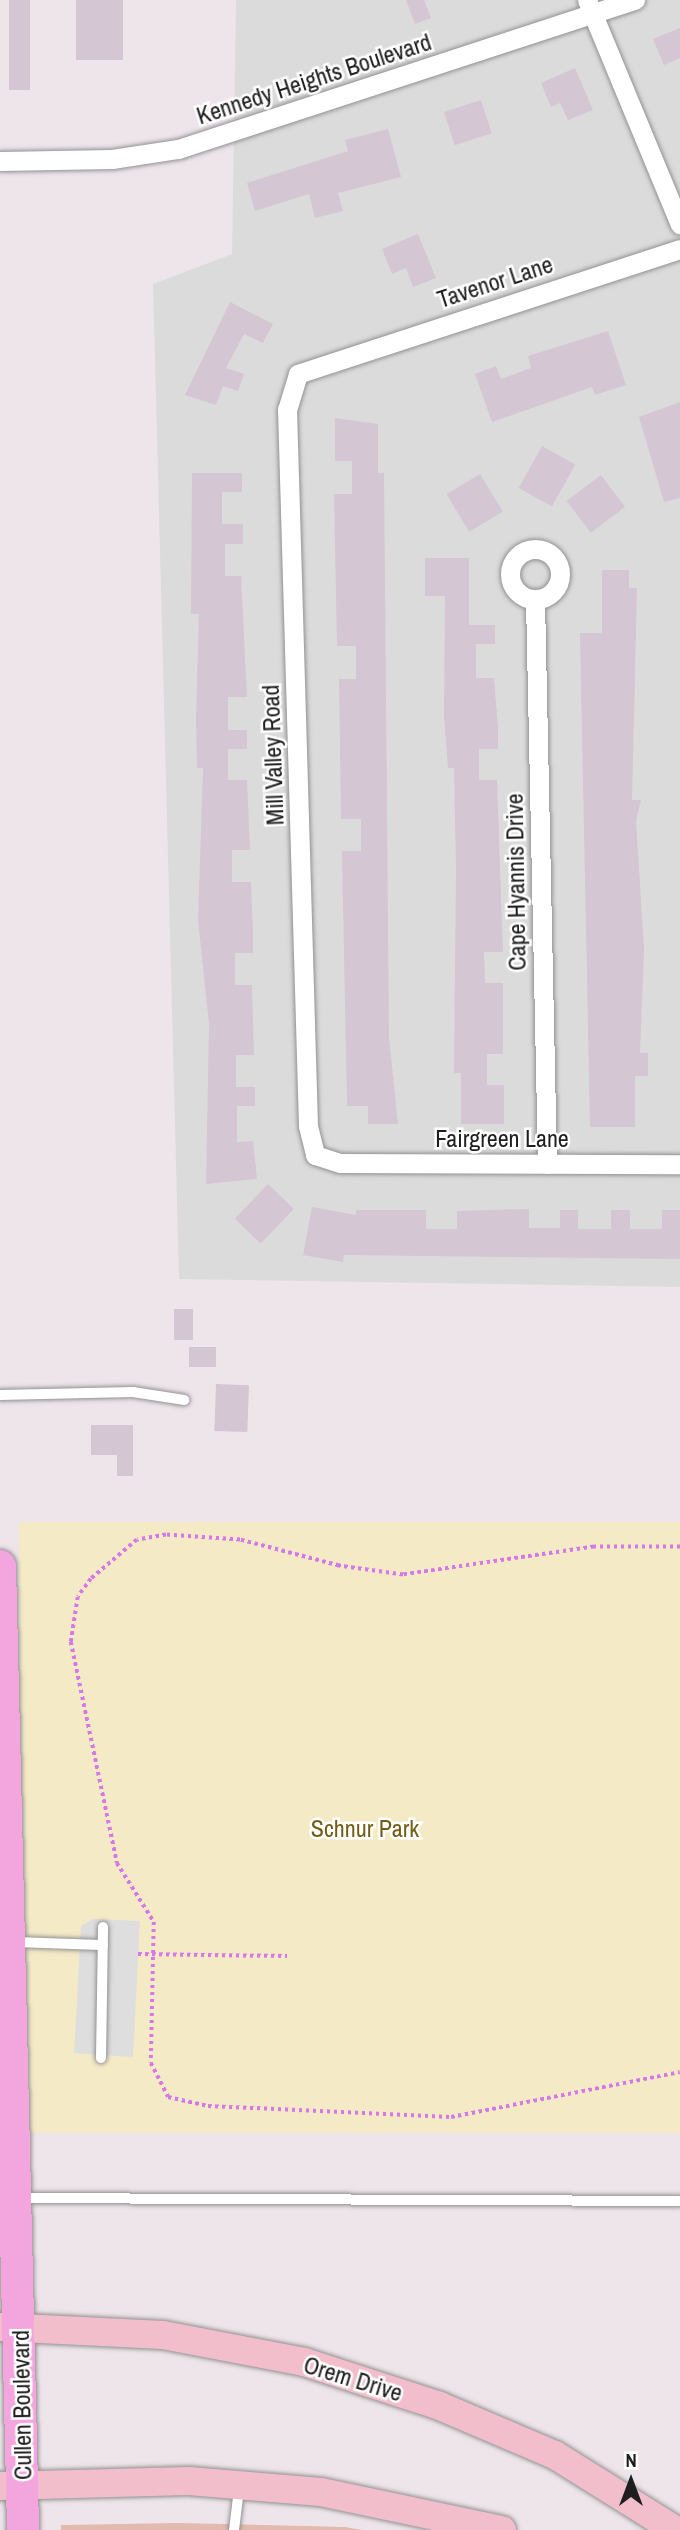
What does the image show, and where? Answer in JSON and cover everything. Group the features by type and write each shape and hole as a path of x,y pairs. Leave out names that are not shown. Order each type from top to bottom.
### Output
{"main road":[{"name":"Cullen Boulevard","path":"0,1566 3,1908 17,2198 10,2328 11,2486 23,2530"},
{"name":"Orem Drive","path":"10,2328 163,2335 304,2362 440,2406 555,2455 675,2530"},
{"path":"11,2486 239,2485 335,2494 502,2530"}],"street":[{"name":"Kennedy Heights Boulevard","path":"0,161 112,159 178,149 591,8 635,0"},
{"path":"591,8 680,225"},
{"name":"Tavenor Lane","path":"327,365 680,249"},
{"name":"Mill Valley Road","path":"325,1158 315,1154 308,1126 287,410 298,374 327,365"},
{"name":"Cape Hyannis Drive","path":"535,599 547,1164"},
{"name":"Fairgreen Lane","path":"325,1158 547,1164 680,1164"}],"lane":[{"path":"0,1395 133,1392 184,1400"},
{"path":"101,2057 103,1927"},
{"path":"4,1942 103,1945"},
{"path":"17,2198 680,2201"},
{"path":"234,2530 239,2485"}],"path":[{"path":"680,1547 594,1547 403,1575 202,1534 137,1540 114,1554 78,1597 73,1673 117,1863 154,1922 151,2063 158,2087 185,2102 451,2117 680,2072"},
{"path":"138,1954 287,1956"}],"shaded area":[{"path":"236,0 680,0 680,1287 179,1279 153,284 232,254"},
{"path":"93,1919 140,1921 133,2057 74,2053 81,1926"},
{"path":"179,2523 345,2527 362,2530 61,2530 61,2525"}],"green space":[{"name":"Schnur Park","path":"19,1522 680,1522 680,2133 19,2133"}],"building":[{"path":"9,0 30,0 30,90 9,90"},
{"path":"76,0 123,0 123,60 76,60"},
{"path":"406,0 424,0 431,18 415,24"},
{"path":"680,28 680,58 664,65 653,39"},
{"path":"575,68 593,110 568,120 560,103 551,107 541,83"},
{"path":"481,100 492,133 455,145 444,112"},
{"path":"388,129 401,177 338,193 343,211 315,218 309,194 255,211 247,183 348,151 345,140"},
{"path":"418,234 436,278 413,287 406,268 392,274 382,249"},
{"path":"230,302 273,324 263,343 244,334 226,368 244,374 238,391 223,386 216,405 185,395"},
{"path":"608,331 626,385 595,395 592,387 492,422 475,374 496,366 501,379 531,368 528,356"},
{"path":"680,402 680,498 664,502 639,417"},
{"path":"335,418 378,424 378,473 384,473 389,1037 398,1124 368,1124 368,1106 347,1106 342,851 361,851 361,819 341,819 339,679 356,679 356,646 337,646 334,494 352,494 352,461 335,461"},
{"path":"542,446 575,464 552,506 519,488"},
{"path":"192,473 242,473 242,492 222,492 222,524 243,524 243,544 225,544 225,576 241,576 247,697 228,697 228,730 247,730 247,749 228,749 228,780 247,780 250,850 232,850 232,882 251,882 253,933 253,953 235,953 235,985 252,985 254,1055 236,1055 236,1087 255,1087 255,1106 237,1106 237,1142 253,1141 257,1179 206,1184 209,1024 198,920 203,768 197,768 199,614 191,614"},
{"path":"480,474 503,512 469,532 447,494"},
{"path":"601,475 625,507 591,533 567,501"},
{"path":"425,558 469,558 469,625 495,625 495,644 476,644 476,678 494,678 498,728 498,749 479,749 479,780 497,780 503,952 484,952 485,983 503,983 503,1054 487,1054 487,1085 504,1085 504,1124 461,1124 461,1073 454,1073 456,869 454,768 448,768 444,715 445,596 425,596"},
{"path":"602,570 629,570 629,588 637,588 632,800 641,800 636,821 644,950 640,1053 648,1053 648,1076 635,1076 635,1127 590,1127 580,633 602,633"},
{"path":"268,1184 294,1209 261,1244 235,1219"},
{"path":"312,1207 356,1215 356,1210 426,1210 426,1229 457,1229 457,1211 529,1209 529,1228 560,1228 560,1210 578,1210 578,1229 611,1229 611,1210 630,1210 630,1229 662,1229 662,1210 680,1210 680,1259 344,1255 343,1262 303,1255"},
{"path":"174,1309 193,1309 193,1340 174,1340"},
{"path":"189,1347 216,1347 216,1367 189,1367"},
{"path":"216,1384 249,1385 247,1432 214,1431"},
{"path":"91,1425 133,1425 133,1476 117,1476 117,1455 91,1455"}]}
